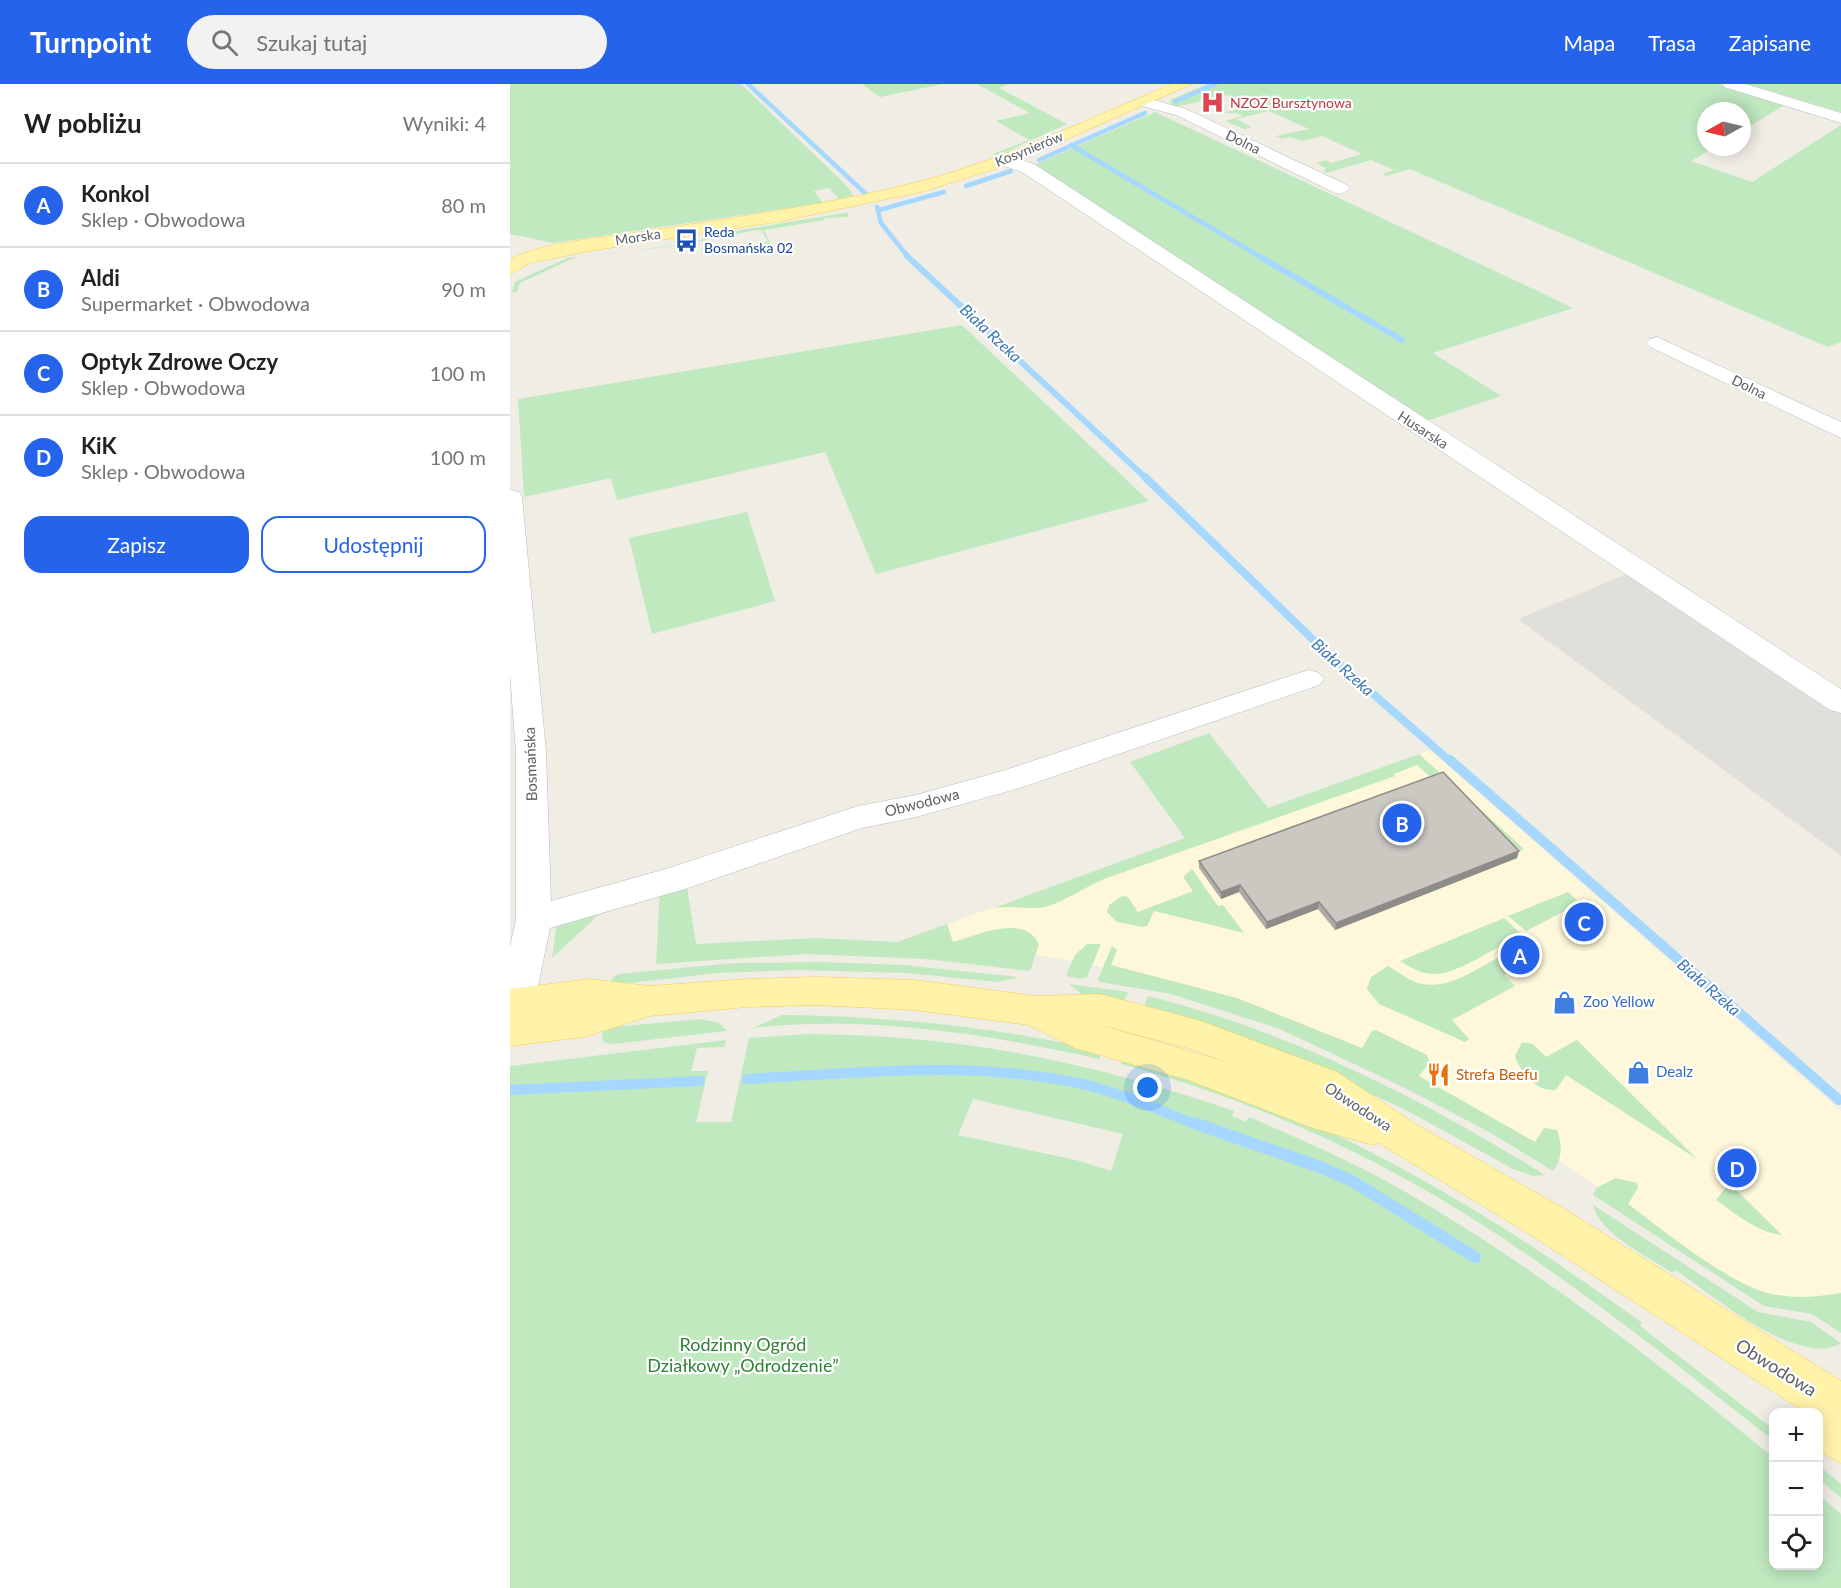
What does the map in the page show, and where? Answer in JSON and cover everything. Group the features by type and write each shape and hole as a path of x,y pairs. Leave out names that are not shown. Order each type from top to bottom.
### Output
{"main road":[{"name":"Kosynierów","path":"869,199 938,182 1004,160 1185,84"},
{"name":"Morska","path":"516,256 782,216 869,199"},
{"name":"Obwodowa","path":"511,1017 584,1022 650,1001 747,993 816,991 915,995 1035,1011 1088,1037 1193,1066 1313,1111 1403,1137 1546,1221 1841,1408"},
{"name":"Obwodowa","path":"1712,1328 1804,1408"},
{"name":"Obwodowa","path":"1823,1424 1841,1439"}],"street":[{"path":"1729,84 1841,118"},
{"name":"Dolna","path":"1143,102 1181,112 1341,189"},
{"name":"Husarska","path":"1004,160 1028,168 1841,704"},
{"name":"Dolna","path":"1658,344 1841,431"},
{"name":"Bosmańska","path":"510,496 531,752 534,919 511,1017"},
{"name":"Obwodowa","path":"534,919 673,880 858,818 916,806 1012,778 1309,679"}],"shaded area":[{"path":"1632,572 1841,709 1841,856 1518,619"},
{"path":"1430,750 1841,1111 1841,1300 1758,1300 1556,1158 1357,1047 1127,971 1014,951 897,942"}],"green space":[{"path":"510,84 741,84 845,184 854,196 839,199 829,188 814,191 823,203 553,243 510,234"},
{"path":"862,84 943,84 880,97"},
{"path":"977,84 1008,84 999,88 1067,124 997,156 993,154 1029,140 996,121 1030,113"},
{"path":"1207,84 1719,84 1783,106 1751,126 1751,102 1697,102 1697,156 1699,156 1691,161 1752,182 1841,125 1841,342 1828,347 1410,169 1386,176 1382,174 1394,170 1371,160 1326,173 1324,172 1326,168 1316,163 1326,160 1331,163 1362,154 1322,136 1302,141 1290,137 1282,139 1276,136 1309,129 1269,111 1236,119 1252,127 1244,129 1225,121 1243,116 1236,113 1222,113 1251,106 1229,95 1179,106 1172,106 1170,100"},
{"path":"1747,84 1841,84 1841,112"},
{"path":"1155,112 1573,308 1433,353 1501,396 1421,423 1034,165"},
{"path":"848,213 849,217 824,218 825,220 764,230 770,243 756,245 768,241 762,231 757,230 675,246 576,257 520,283 517,292 512,292 515,282 567,258 679,245 741,230"},
{"path":"962,325 1149,501 876,574 825,452 617,500 611,478 524,497 518,399"},
{"path":"747,512 775,601 652,634 629,538"},
{"path":"1209,733 1268,808 1419,754 1524,849 1516,853 1417,765 1394,774 1395,776 1104,879 1050,906 993,908 1185,838 1130,762"},
{"path":"1192,869 1218,906 1223,905 1244,933 1154,911 1147,926 1143,927 1117,922 1107,912 1109,905 1122,896 1128,897 1138,912 1193,891 1183,877"},
{"path":"686,881 696,944 816,938 897,942 947,924 953,942 987,931 1012,928 1032,935 1039,944 1030,971 926,959 806,954 656,964 660,889"},
{"path":"1568,892 1580,903 1526,931 1508,916"},
{"path":"607,907 552,958 557,921"},
{"path":"1504,918 1521,934 1455,969 1430,974 1400,961"},
{"path":"1087,944 1101,944 1087,977 1081,979 1066,976 1075,955"},
{"path":"1112,946 1117,950 1111,965 1237,998 1362,1048 1372,1031 1376,1030 1427,1055 1430,1062 1419,1076 1535,1142 1544,1128 1557,1130 1561,1151 1559,1161 1553,1171 1489,1132 1407,1089 1280,1029 1171,994 1100,982 1098,979"},
{"path":"1499,957 1513,971 1504,975 1515,986 1452,1020 1469,1039 1465,1042 1379,1004 1367,989 1371,977 1388,966 1406,978 1429,985 1460,978"},
{"path":"821,962 904,965 1019,977 998,982 906,973 797,970 718,973 611,985 612,978 618,974 734,963"},
{"path":"1069,984 1128,992 1122,1006 1085,997"},
{"path":"1148,996 1252,1028 1354,1070 1451,1120 1545,1175 1533,1176 1513,1169 1404,1109 1325,1073 1143,1011"},
{"path":"782,1015 943,1024 1023,1035 1102,1051 1099,1059 971,1035 883,1026 840,1024 753,1028"},
{"path":"700,1019 719,1023 727,1031 613,1044 605,1043 602,1039 603,1028"},
{"name":"Rodzinny Ogród Działkowy „Odrodzenie”","path":"807,1034 918,1039 1024,1054 1180,1093 1234,1111 1232,1116 1246,1122 1249,1117 1358,1167 1467,1229 1558,1290 1688,1389 1769,1454 1769,1570 1823,1570 1823,1498 1841,1514 1841,1588 510,1588 510,1066 726,1040 724,1047 697,1048 691,1071 708,1071 696,1122 731,1122 749,1038","holes":["973,1099 1123,1134 1111,1171 1080,1161 958,1135"]},
{"path":"1577,1040 1697,1159 1566,1075 1556,1090 1536,1085 1525,1075 1515,1056 1522,1042 1533,1044 1546,1057"},
{"path":"1124,1056 1282,1111 1349,1141 1436,1187 1561,1266 1642,1323 1640,1326 1769,1426 1769,1437 1582,1293 1503,1238 1422,1188 1339,1145 1254,1108 1210,1091 1121,1064"},
{"path":"1616,1178 1637,1183 1638,1188 1628,1204 1698,1256 1737,1280 1755,1289 1781,1296 1806,1297 1841,1293 1841,1333 1812,1314 1764,1306 1593,1195 1596,1188"},
{"path":"1729,1183 1782,1235 1756,1227 1716,1200"},
{"path":"1593,1205 1758,1312 1811,1322 1841,1343 1823,1348 1803,1346 1756,1326 1677,1271 1671,1272 1614,1235 1597,1216"},
{"path":"1823,1469 1841,1484 1841,1498 1823,1482"}],"building":[{"path":"1443,772 1519,851 1336,923 1319,902 1267,922 1240,885 1221,892 1199,861"}],"waterway":[{"name":"Biała Rzeka","path":"748,84 866,194"},
{"path":"1176,101 1216,84"},
{"path":"1072,145 1145,113"},
{"path":"1039,160 1072,145"},
{"path":"1072,145 1262,258"},
{"path":"966,186 1011,171"},
{"path":"879,210 944,192"},
{"name":"Biała Rzeka","path":"877,207 881,223 909,257"},
{"path":"1259,256 1402,340"},
{"name":"Biała Rzeka","path":"909,257 1147,479"},
{"name":"Biała Rzeka","path":"1145,477 1331,657 1451,762"},
{"name":"Biała Rzeka","path":"1450,760 1839,1100"},
{"path":"747,1079 915,1070 999,1072 1082,1084 1126,1097 1198,1125"},
{"path":"510,1090 700,1081"},
{"path":"1194,1123 1320,1167 1352,1181 1475,1257"}],"place":[{"name":"NZOZ Bursztynowa","path":"1212,103"},
{"name":"Reda Bosmańska 02","path":"686,240"},
{"name":"Aldi","path":"1402,823"},
{"name":"Optyk Zdrowe Oczy","path":"1584,922"},
{"name":"Konkol","path":"1520,955"},
{"name":"Zoo Yellow","path":"1565,1002"},
{"name":"Dealz","path":"1638,1072"},
{"name":"Strefa Beefu","path":"1438,1075"},
{"name":"KiK","path":"1737,1168"}]}
